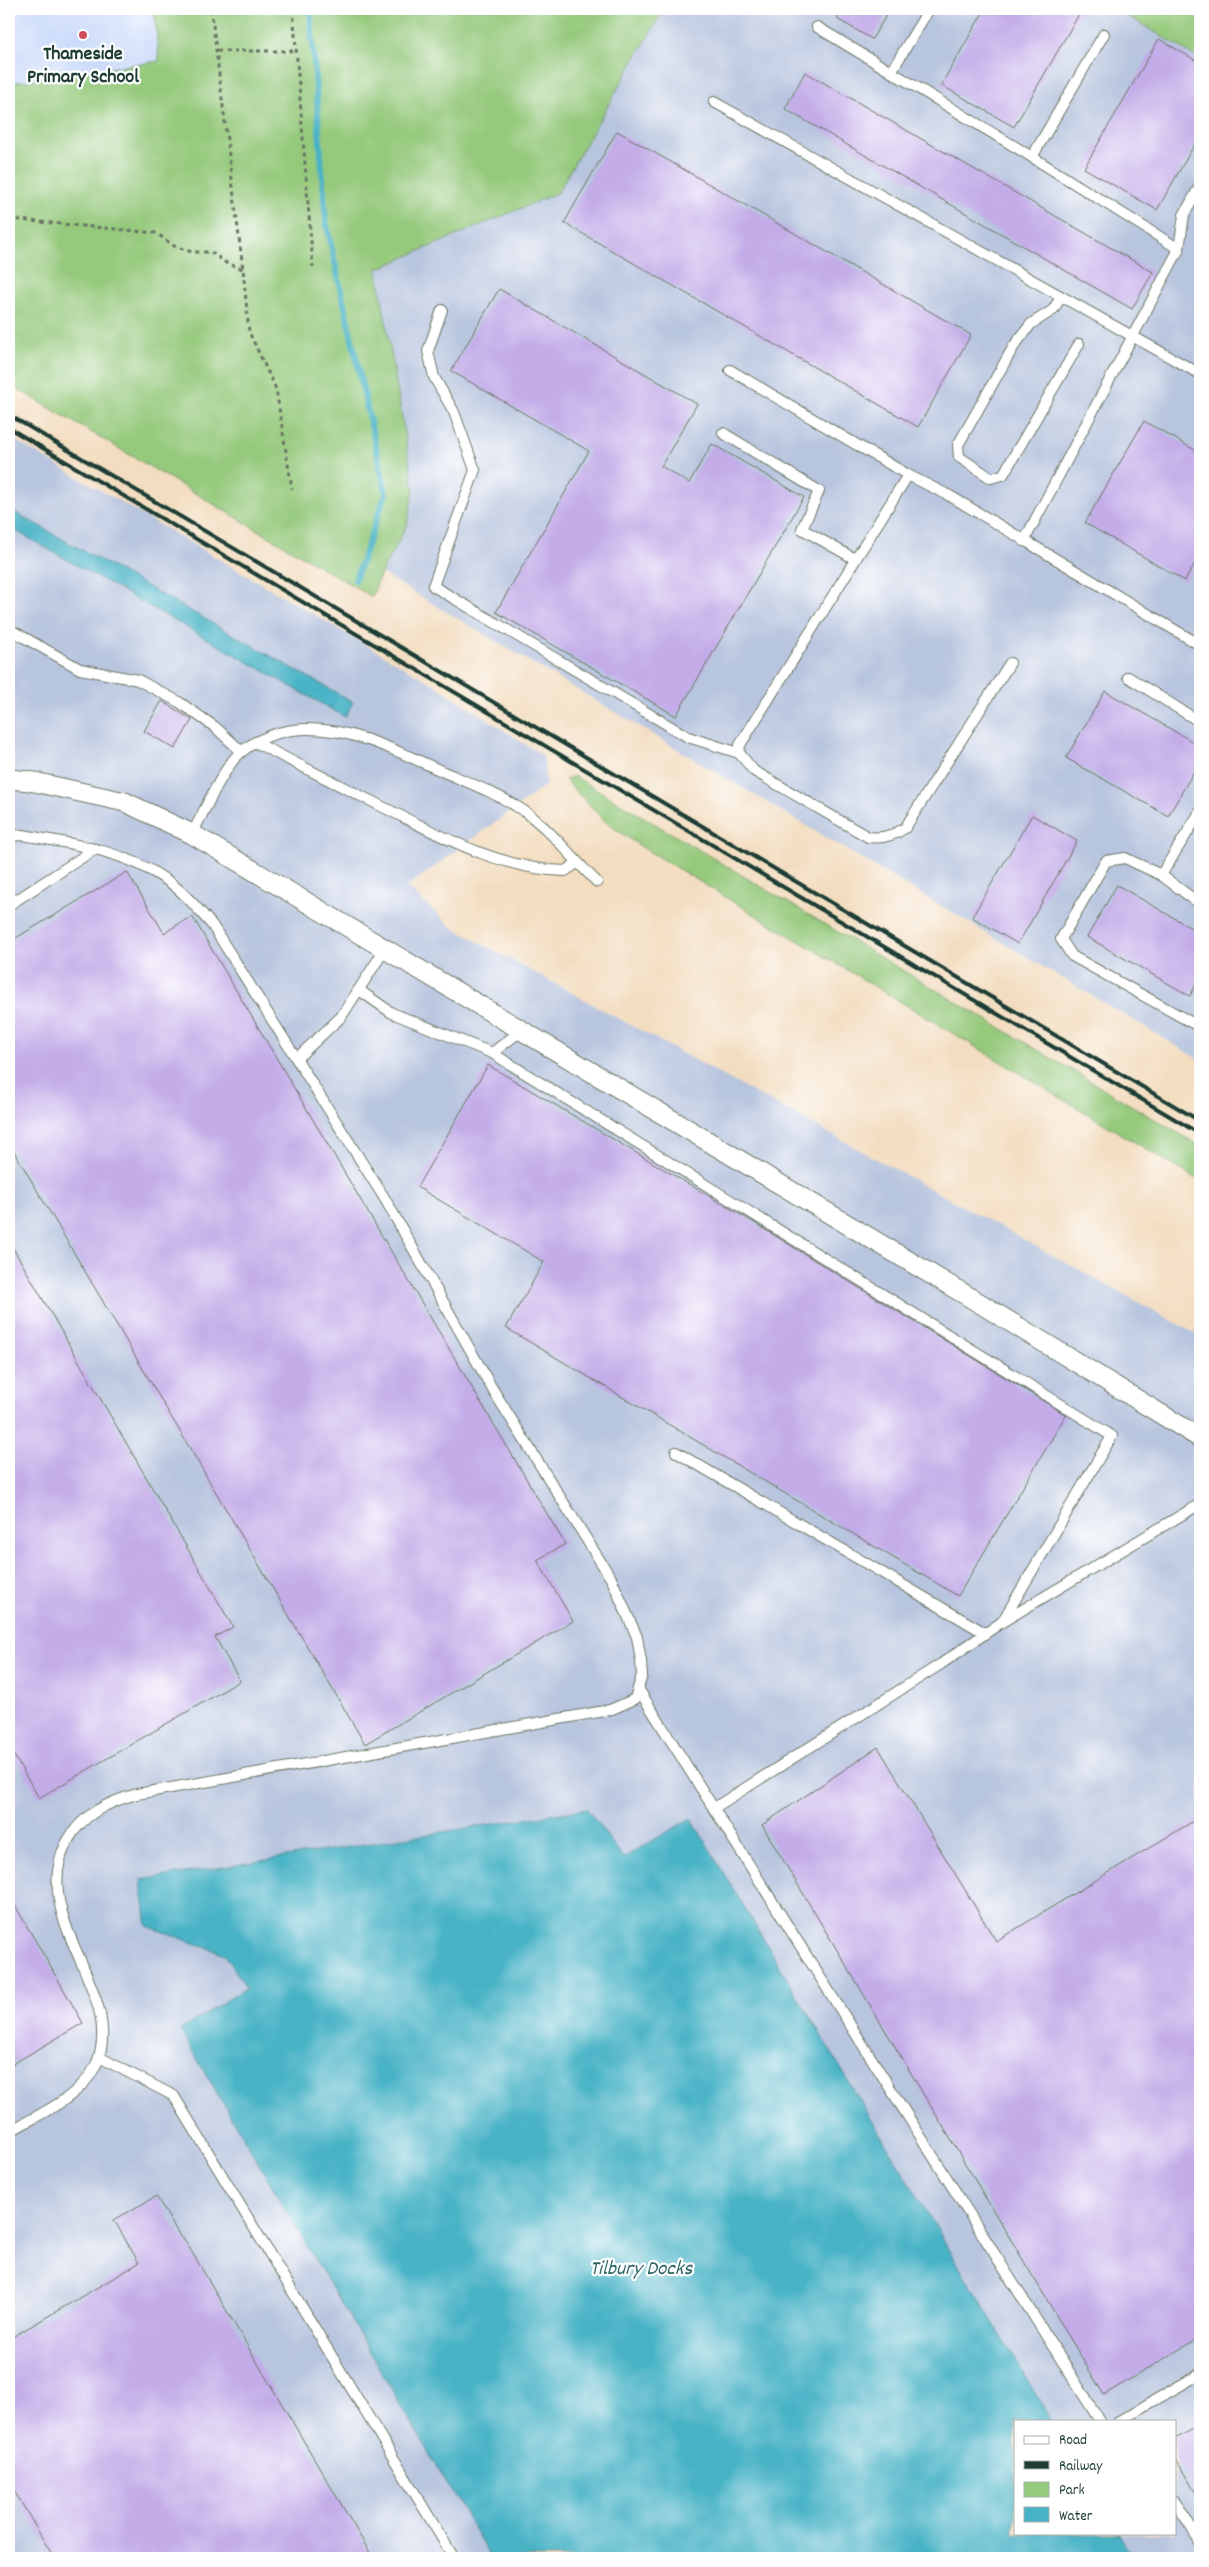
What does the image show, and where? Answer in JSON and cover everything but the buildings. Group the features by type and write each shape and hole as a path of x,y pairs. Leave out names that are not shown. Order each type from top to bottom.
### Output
{"street":[{"path":"9,779 30,781 125,802 192,834 972,1299 1200,1438"}],"lane":[{"path":"891,72 929,9"},
{"path":"817,27 1032,157 1179,249"},
{"path":"1032,157 1104,34"},
{"path":"714,102 1200,374"},
{"path":"1024,541 1179,249 1184,215 1200,186"},
{"path":"1061,297 1053,310 1031,324 1014,346 958,444 959,457 991,478 1002,475 1079,344"},
{"path":"442,310 428,351 434,377 454,412 476,470 433,586 688,737 739,753 754,771 868,837 878,838 895,834 904,828 1010,663"},
{"path":"730,370 908,475 950,496 1200,645"},
{"path":"723,433 819,491 802,529 855,559"},
{"path":"739,753 740,745 908,475"},
{"path":"9,629 80,669 138,680 146,684 179,702 215,727 241,751"},
{"path":"1128,677 1200,722"},
{"path":"192,834 231,763 241,751 255,742 291,730 308,729 347,735 400,753 508,802 537,822 597,882"},
{"path":"255,742 302,768 475,851 501,861 528,868 565,871 577,862"},
{"path":"1161,875 1200,812"},
{"path":"9,836 24,835 120,855 165,879 188,898 212,925 385,1199 493,1390 612,1580 636,1637 642,1675 640,1690 635,1699 610,1710 137,1794 119,1798 92,1812 80,1823 63,1850 56,1882 63,1917 98,2006 102,2026 99,2058 89,2077 72,2094 9,2132"},
{"path":"9,905 95,849"},
{"path":"1200,904 1161,875 1125,858 1106,861 1061,939 1072,956 1196,1025 1200,1024"},
{"path":"297,1058 341,1017 386,949"},
{"path":"359,990 392,1013 492,1053 1112,1436 1002,1622"},
{"path":"492,1053 522,1030"},
{"path":"676,1452 986,1633"},
{"path":"714,1808 941,1664 1002,1622 1200,1504"},
{"path":"640,1690 1099,2420"},
{"path":"99,2058 174,2096 454,2558"},
{"path":"1124,2420 1200,2374"},
{"path":"1176,2502 1200,2542"}],"path":[{"path":"212,9 249,332 276,389 292,489"},
{"path":"294,9 313,267"},
{"path":"217,51 296,51"},
{"path":"9,219 156,233 174,246 192,252 211,252 226,263 243,269"}],"shaded area":[{"name":"Thameside Primary School","path":"9,9 154,9 159,61 9,83"},
{"path":"664,9 1116,9 1200,59 1200,197 1197,202 1200,204 1200,1060 381,573 407,525 377,269 557,193"},
{"path":"9,437 435,685 543,756 546,785 407,887 453,928 1200,1336 1200,2558 9,2558"}],"green space":[{"path":"154,9 664,9 557,193 377,269 414,490 407,525 381,573 372,597 9,384 9,83 159,61"},
{"path":"1116,9 1200,9 1200,59"},
{"path":"574,776 1200,1146 1200,1181 640,846 608,824 565,780"}],"water":[{"path":"9,509 353,702 345,717 9,527"},
{"name":"Tilbury Docks","path":"587,1809 623,1858 691,1818 1051,2420 1014,2420 1014,2534 1120,2534 1134,2558 491,2558 180,2030 246,1988 225,1954 147,1926 141,1880"}],"waterway":[{"path":"310,9 326,222 386,493 355,580"}],"railway":[{"path":"9,415 1200,1121"},
{"path":"9,428 1200,1134"}],"place":[{"name":"Thameside Primary School","path":"83,35"}]}
